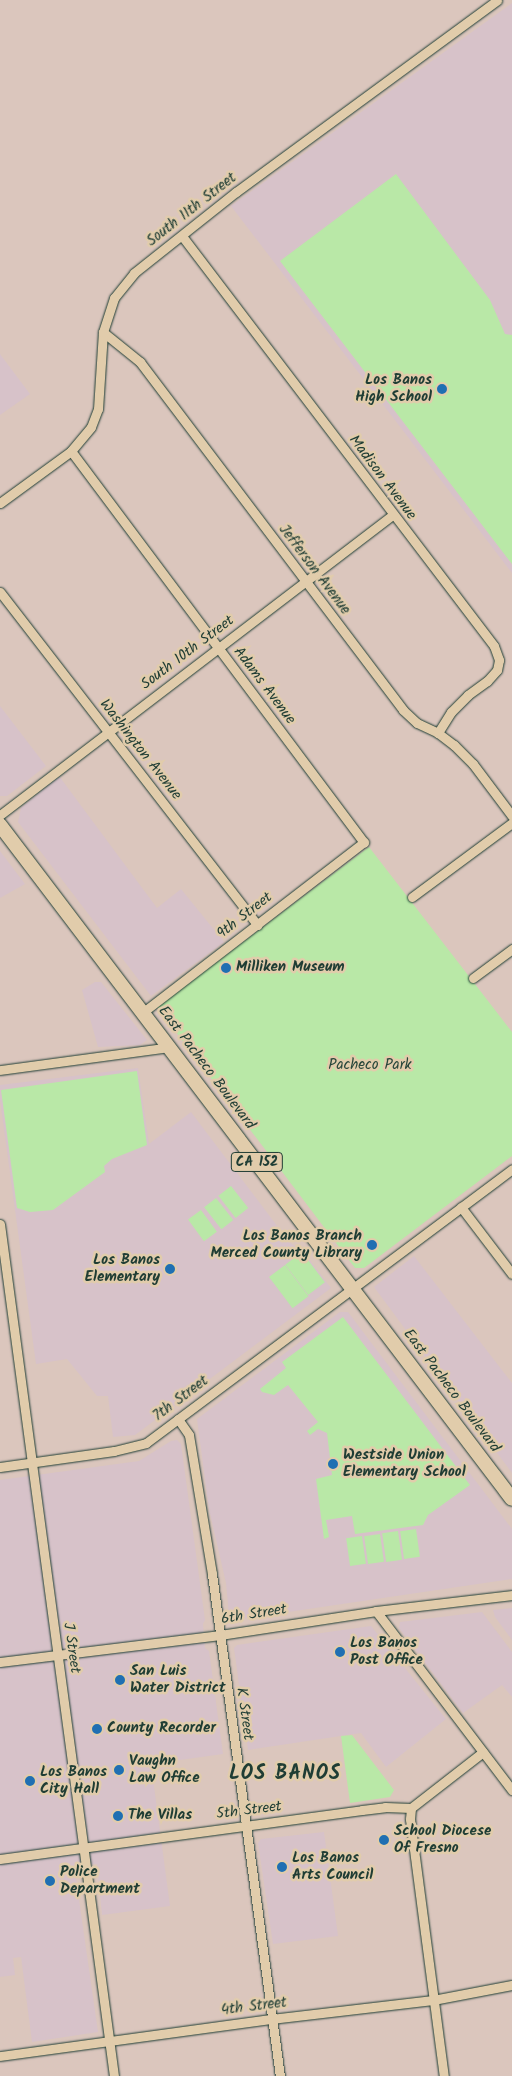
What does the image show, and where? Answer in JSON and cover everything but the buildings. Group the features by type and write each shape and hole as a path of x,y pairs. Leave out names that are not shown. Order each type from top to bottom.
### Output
{"highway":[{"name":"East Pacheco Boulevard","path":"0,825 512,1499"}],"street":[{"name":"South 11th Street","path":"0,503 70,451 91,426 98,409 103,332 114,298 122,285 236,192 496,0"},
{"name":"Madison Avenue","path":"182,236 494,646 499,660 497,670 462,700 438,732"},
{"name":"Jefferson Avenue","path":"103,332 140,362 403,710 416,723 438,732 454,744 473,764 512,816"},
{"name":"Adams Avenue","path":"70,451 364,842"},
{"name":"South 10th Street","path":"0,815 393,515"},
{"name":"Washington Avenue","path":"0,592 257,925"},
{"path":"412,897 512,823"},
{"name":"9th Street","path":"143,1012 364,842"},
{"path":"473,978 512,949"},
{"path":"0,1070 170,1047"},
{"name":"7th Street","path":"0,1467 139,1446 178,1419 512,1169"},
{"path":"461,1207 512,1274"},
{"name":"J Street","path":"0,1224 3,1267 32,1463 114,2076"},
{"name":"K Street","path":"178,1419 189,1435 220,1635 280,2076"},
{"name":"6th Street","path":"0,1662 220,1635 376,1611 512,1595"},
{"path":"376,1611 512,1790"},
{"path":"444,2076 410,1819 411,1808 483,1752"},
{"name":"5th Street","path":"0,1858 386,1807 411,1808"},
{"name":"4th Street","path":"0,2056 271,2019 434,2000 512,1985"}],"shaded area":[{"name":"Los Banos High School","path":"512,3 512,573 231,206"},
{"path":"0,354 30,394 0,415"},
{"path":"0,706 46,766 7,796 0,796"},
{"path":"59,776 157,908 181,889 224,942 151,996 18,822 21,808"},
{"path":"0,851 25,884 0,898"},
{"path":"95,982 101,982 147,1040 140,1045 98,1047 82,990"},
{"name":"Los Banos Elementary","path":"138,1068 149,1144 191,1112 290,1243 302,1250 331,1288 135,1435 113,1437 108,1396 97,1396 67,1359 36,1364 0,1100 0,1085"},
{"path":"414,1256 512,1383 512,1473 374,1287"},
{"name":"Westside Union Elementary School","path":"340,1312 348,1312 512,1529 512,1579 233,1620 229,1615 226,1583 209,1509 197,1419"},
{"path":"177,1440 181,1444 205,1620 203,1624 205,1648 209,1651 223,1754 151,1764 170,1906 102,1915 97,1864 74,1865 98,2032 32,2042 21,1957 13,1958 15,1975 0,1977 0,1480 139,1461 171,1441"},
{"path":"512,1608 512,1640 495,1617 493,1610"},
{"path":"482,1612 512,1652 512,1697 502,1685 463,1713 399,1628 400,1622"},
{"path":"371,1626 446,1719 386,1767 361,1733 248,1750 234,1648 237,1645"},
{"path":"324,1832 338,1936 273,1944 258,1843 261,1839"}],"green space":[{"path":"396,174 490,300 505,334 512,335 512,564 280,261"},
{"name":"Pacheco Park","path":"369,847 512,1032 512,1156 364,1268 355,1268 157,1007"},
{"path":"137,1071 147,1145 112,1159 104,1166 105,1172 53,1210 30,1212 17,1208 1,1090"},
{"path":"231,1186 248,1208 236,1218 218,1196"},
{"path":"216,1198 233,1220 221,1229 204,1207"},
{"path":"201,1210 217,1232 204,1241 188,1219"},
{"path":"302,1252 325,1282 308,1295 285,1265"},
{"path":"285,1265 308,1296 292,1308 269,1277"},
{"path":"343,1317 470,1485 428,1515 423,1525 355,1534 352,1516 326,1520 329,1537 324,1539 316,1479 332,1475 327,1433 318,1429 310,1435 307,1431 318,1422 288,1385 274,1395 262,1392 260,1389 286,1368 282,1362"},
{"path":"416,1529 420,1557 404,1559 400,1531"},
{"path":"398,1531 402,1560 386,1562 382,1533"},
{"path":"380,1534 384,1562 368,1564 364,1536"},
{"path":"362,1536 366,1564 350,1566 346,1538"},
{"path":"352,1735 394,1790 390,1797 350,1803 341,1736"}],"place":[{"name":"Los Banos High School","path":"442,389"},
{"name":"Milliken Museum","path":"226,968"},
{"name":"Los Banos Branch Merced County Library","path":"372,1245"},
{"name":"Los Banos Elementary","path":"170,1269"},
{"name":"Westside Union Elementary School","path":"333,1464"},
{"name":"Los Banos Post Office","path":"340,1652"},
{"name":"San Luis Water District","path":"120,1680"},
{"name":"County Recorder","path":"97,1729"},
{"name":"Vaughn Law Office","path":"119,1770"},
{"name":"Los Banos City Hall","path":"30,1781"},
{"name":"The Villas","path":"118,1816"},
{"name":"School Diocese Of Fresno","path":"384,1840"},
{"name":"Los Banos Arts Council","path":"282,1867"},
{"name":"Police Department","path":"50,1881"}],"district":[{"name":"LOS BANOS","path":"285,1774"}]}
